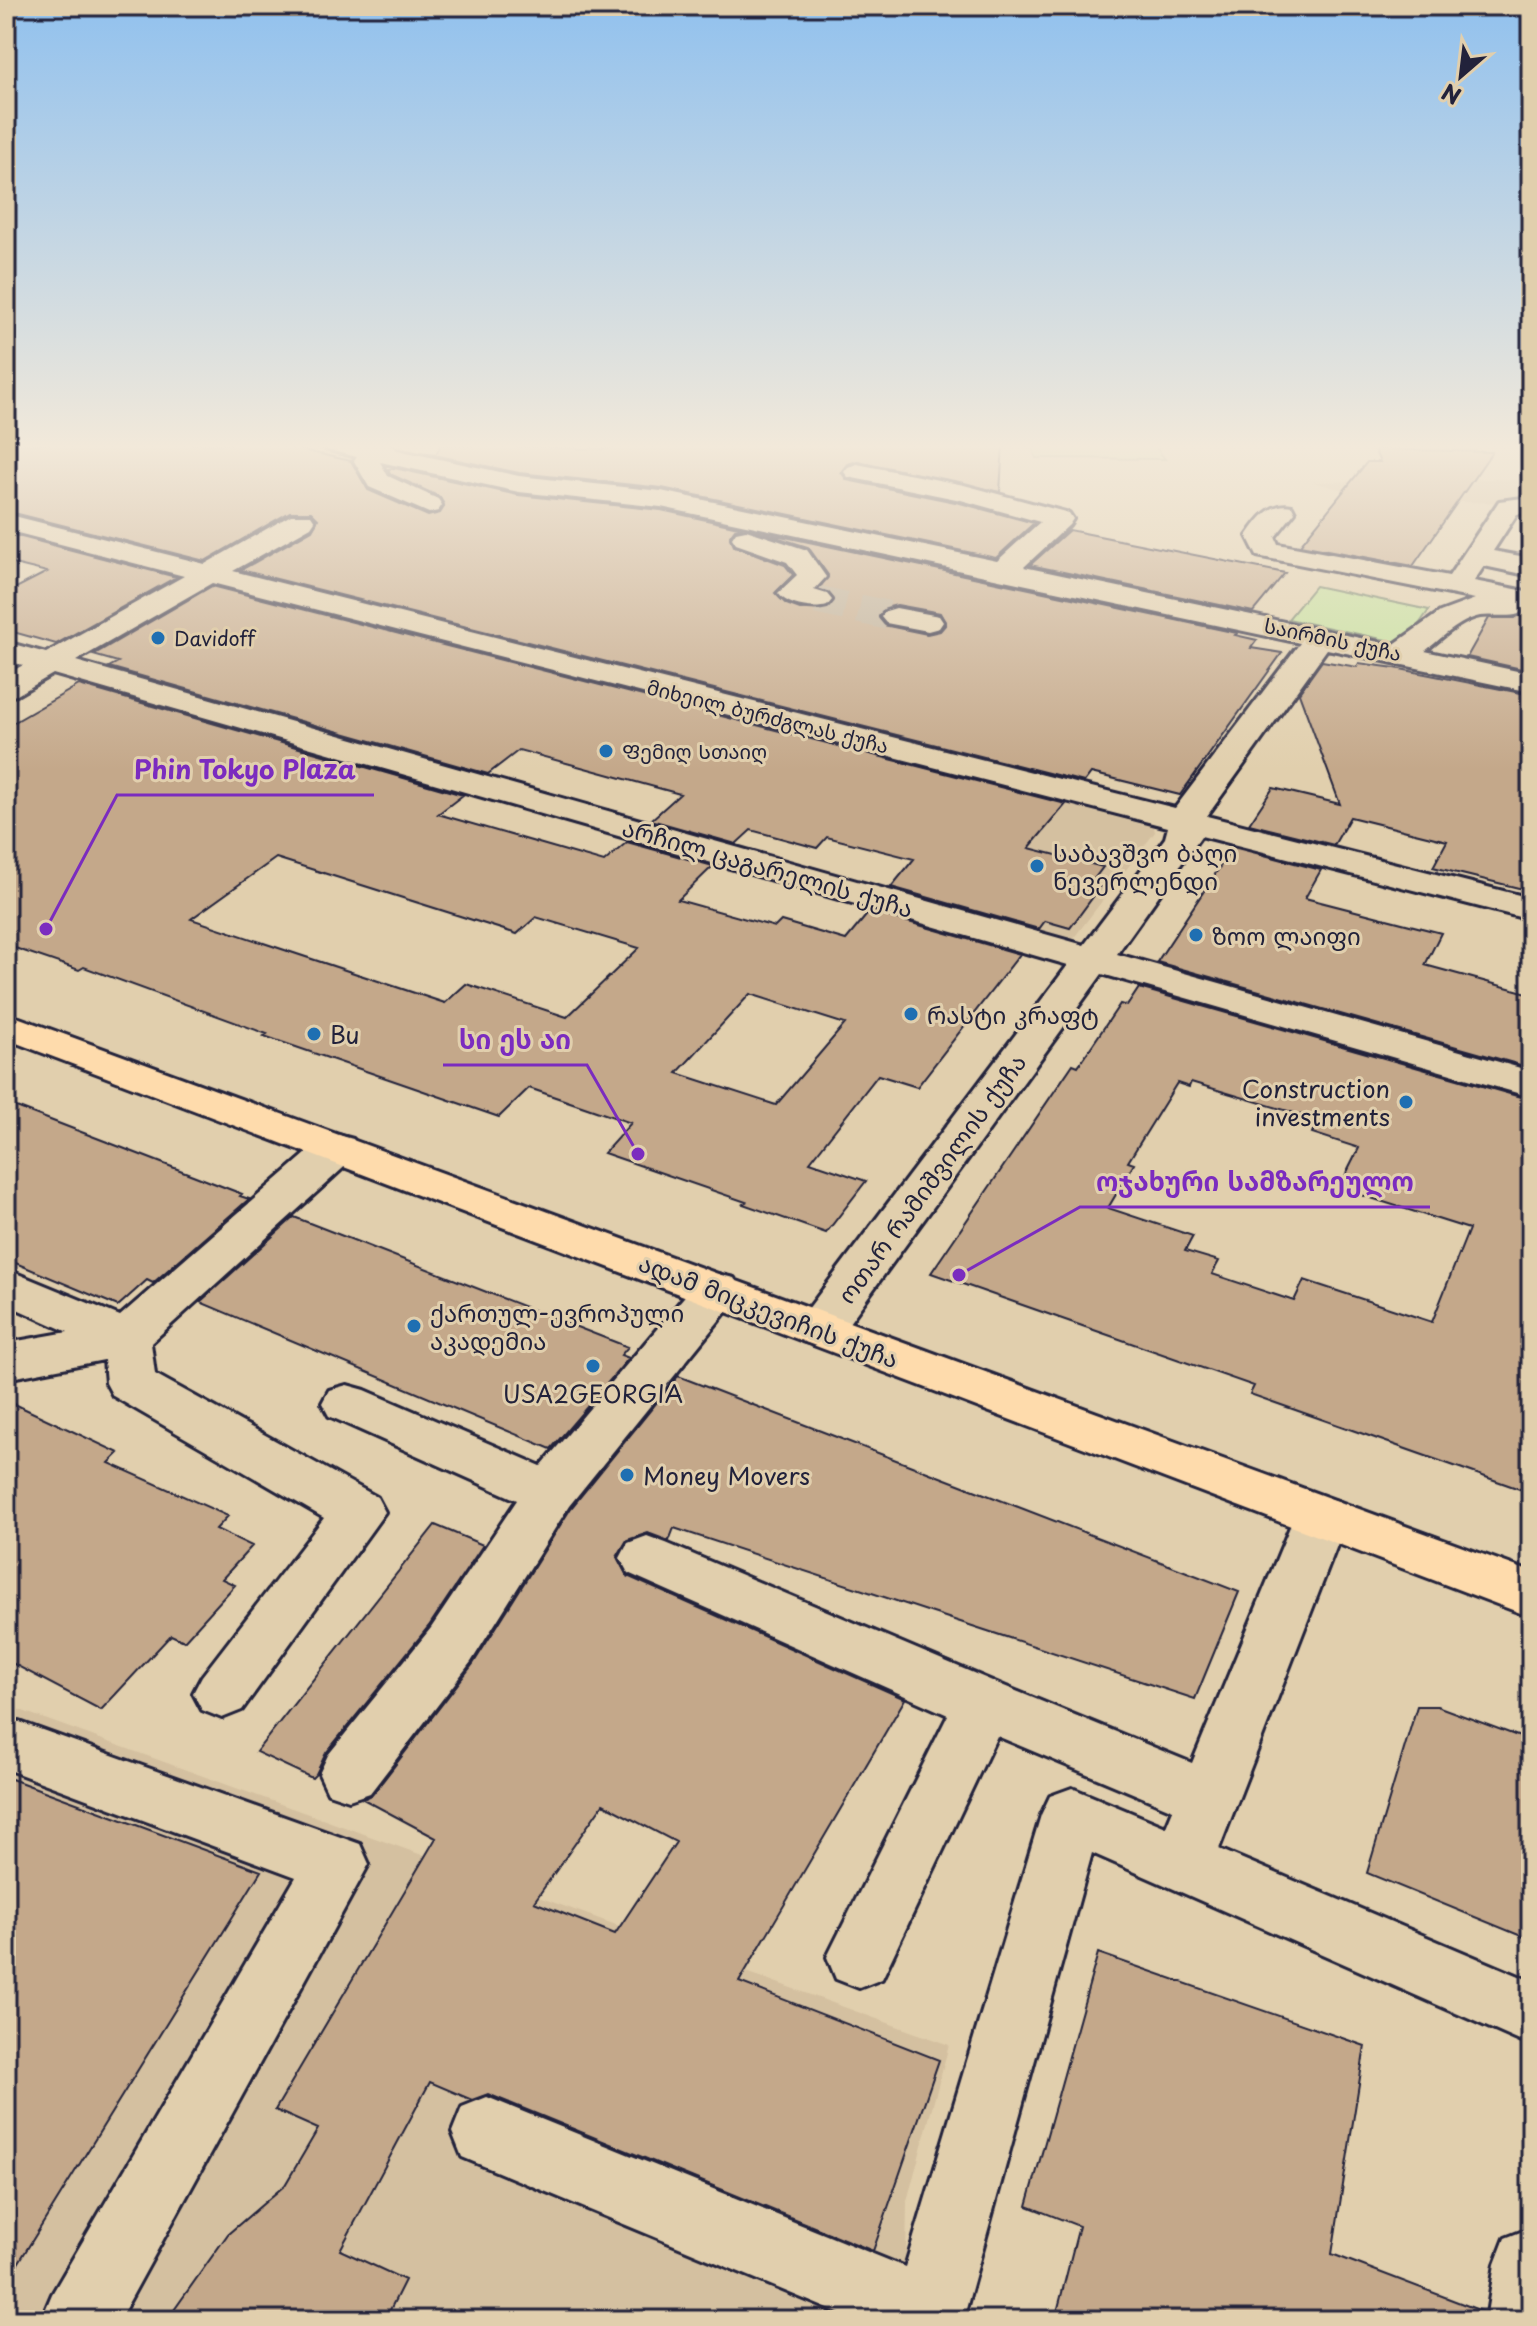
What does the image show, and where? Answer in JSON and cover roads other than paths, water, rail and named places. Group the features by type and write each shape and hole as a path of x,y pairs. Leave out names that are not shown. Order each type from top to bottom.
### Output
{"main road":[{"name":"ადამ მიცკევიჩის ქუჩა","path":"6,1025 1531,1595"}],"street":[{"name":"მიხეილ ბურძგლას ქუჩა","path":"128,553 1531,909"},
{"path":"6,688 245,553"},
{"path":"787,553 797,556 812,577 793,593 817,600"},
{"name":"საირმის ქუჩა","path":"920,553 1531,683"},
{"path":"1004,570 1023,553"},
{"path":"1280,553 1531,601"},
{"path":"1456,587 1478,553"},
{"path":"1476,556 1531,567"},
{"path":"1400,654 1465,608 1493,605 1531,613"},
{"path":"896,617 928,622"},
{"name":"ოთარ რამიშვილის ქუჩა","path":"819,1329 1182,839 1191,810 1320,637"},
{"name":"არჩილ ცაგარელის ქუჩა","path":"6,651 1531,1084"},
{"path":"6,1361 126,1338 338,1149"},
{"path":"6,1285 126,1338"},
{"path":"349,1774 451,1645 550,1492 717,1290"},
{"path":"126,1338 131,1383 358,1512 222,1693"},
{"path":"347,1403 550,1492"},
{"path":"1182,1863 1321,1517"},
{"path":"647,1558 983,1704 1209,1797"},
{"path":"859,1957 983,1704"},
{"path":"6,1743 338,1864 78,2320"},
{"path":"487,2132 927,2316 1072,1815 1531,2014"},
{"path":"1523,2320 1531,2264"}],"tunnel":[{"path":"817,600 896,617"}],"place":[{"name":"Davidoff","path":"158,638"},
{"name":"Ფემიღ Სთაიღ","path":"606,751"},
{"name":"საბავშვო ბაღი ნევერლენდი","path":"1037,866"},
{"name":"Phin Tokyo Plaza","path":"46,929"},
{"name":"ზოო ლაიფი","path":"1196,935"},
{"name":"რასტი კრაფტ","path":"911,1014"},
{"name":"Bu","path":"314,1034"},
{"name":"Construction investments","path":"1406,1102"},
{"name":"სი ეს აი","path":"638,1154"},
{"name":"ოჯახური სამზარეულო","path":"959,1275"},
{"name":"ქართულ-ევროპული აკადემია","path":"414,1326"},
{"name":"USA2GEORGIA","path":"593,1366"},
{"name":"Money Movers","path":"627,1475"}]}
